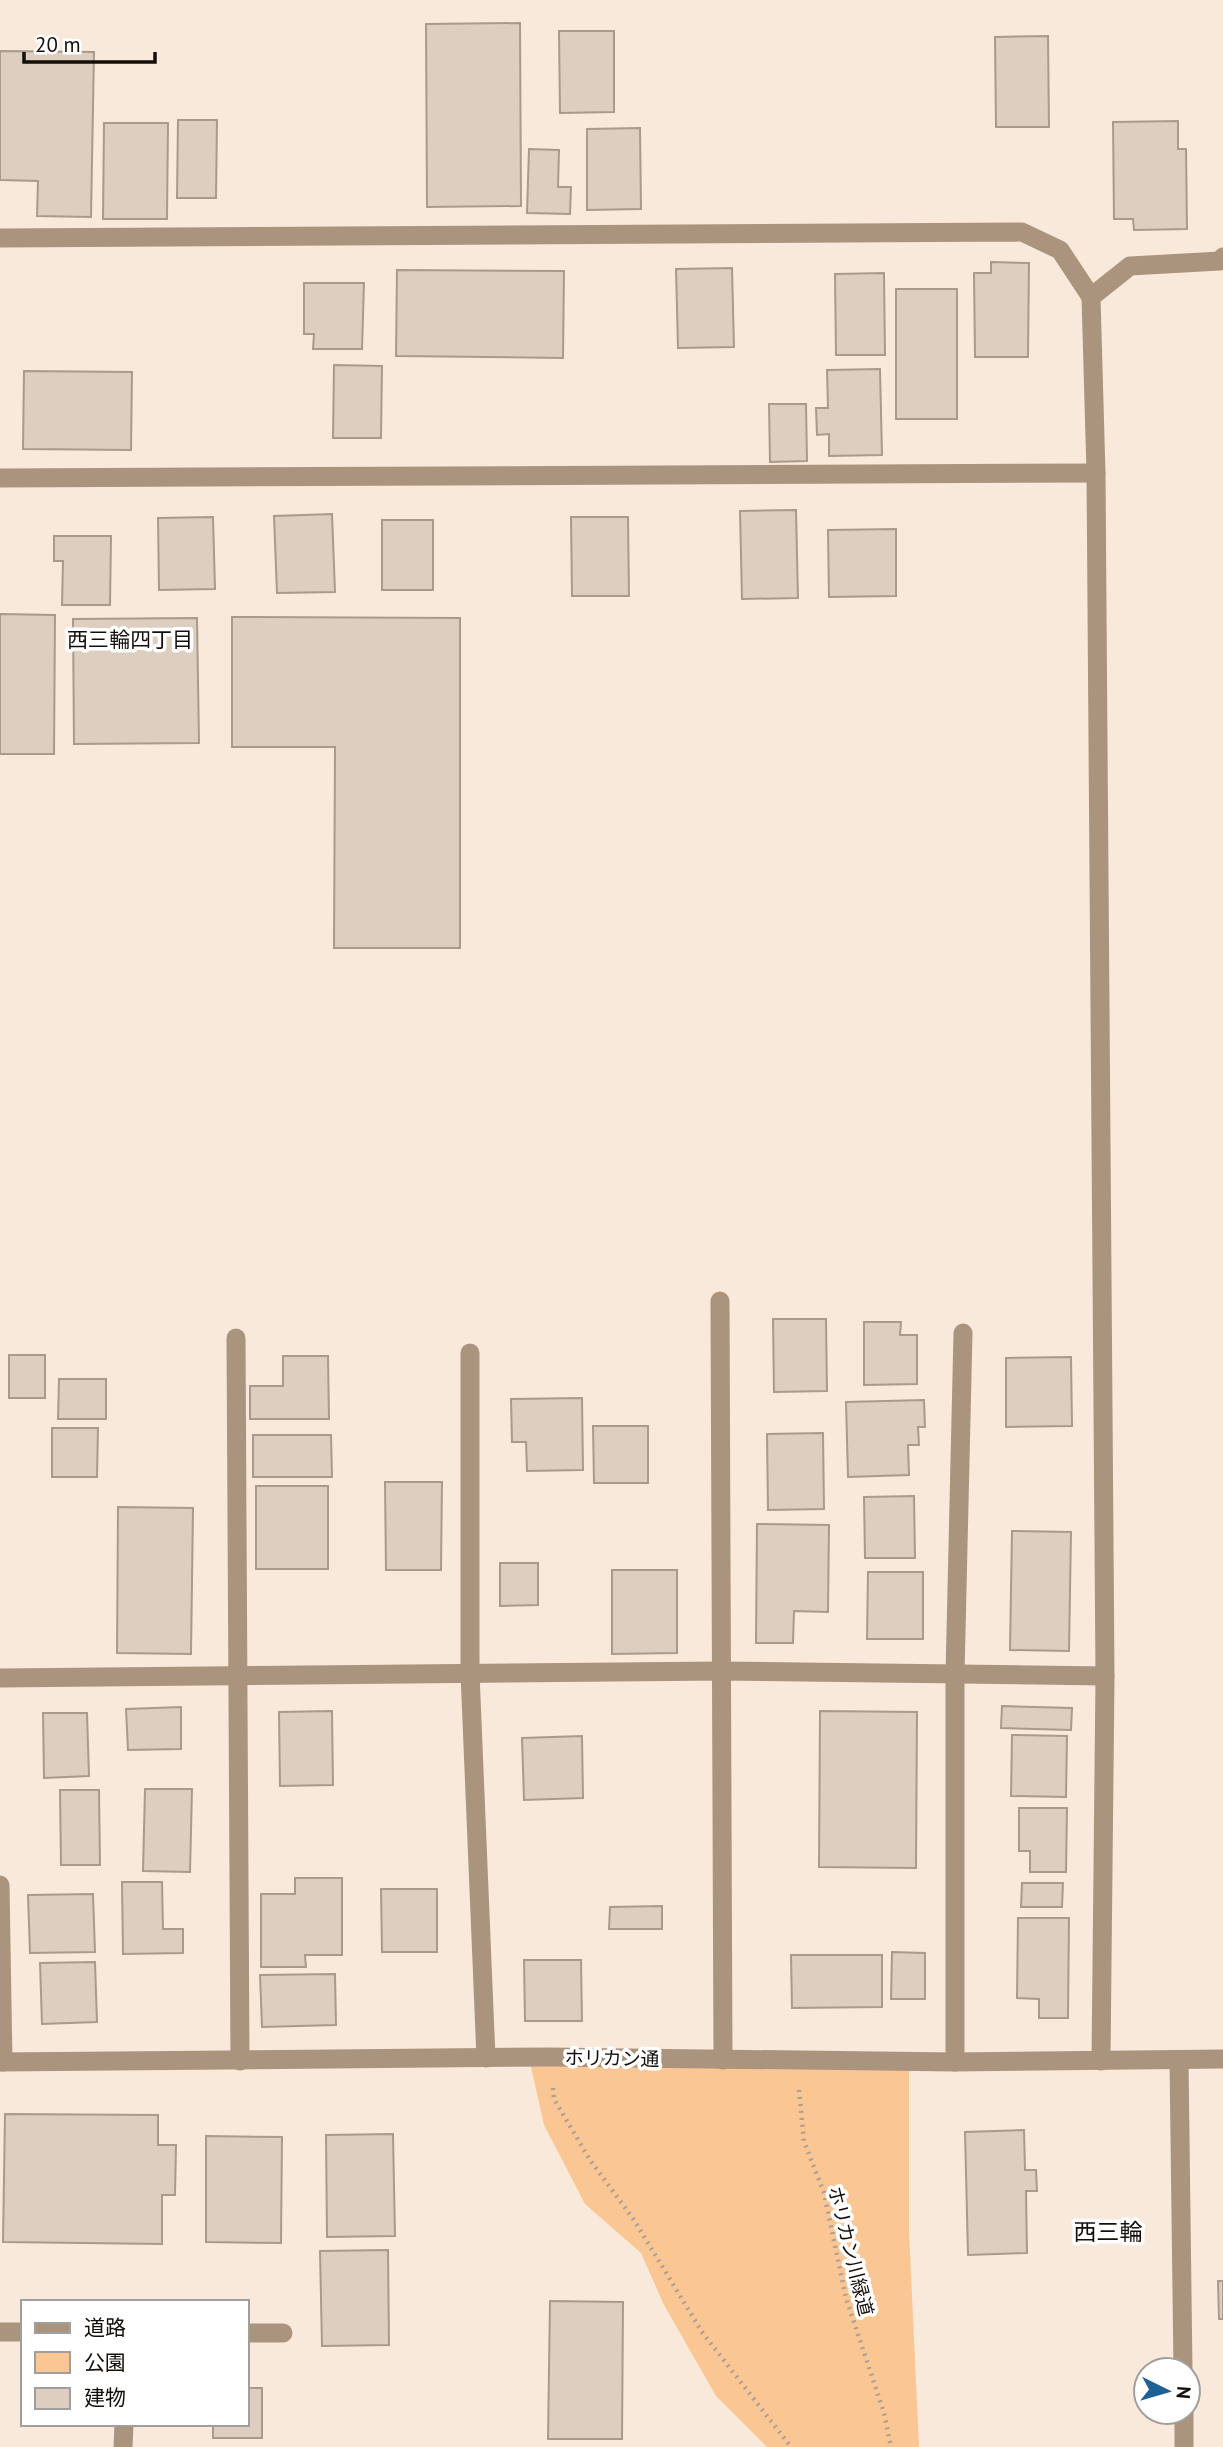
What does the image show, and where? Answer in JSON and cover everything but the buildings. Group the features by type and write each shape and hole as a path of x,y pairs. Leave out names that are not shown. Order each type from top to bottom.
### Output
{"street":[{"path":"0,238 1022,232 1060,250 1091,297 1097,473 1105,1676 1101,2061"},
{"path":"1091,297 1130,266 1220,261 1223,257"},
{"path":"0,478 1097,473"},
{"path":"720,1301 723,2060"},
{"path":"955,2062 955,1675 963,1333"},
{"path":"236,1338 240,2061"},
{"path":"470,1353 470,1674 486,2058"},
{"path":"0,1678 722,1671 1105,1676"},
{"path":"0,1885 1,2062"},
{"name":"ホリカン通","path":"1,2062 549,2057 955,2062 1223,2059"},
{"path":"1179,2060 1183,2356"},
{"path":"0,2332 21,2332"},
{"path":"248,2333 283,2333"},
{"path":"123,2447 124,2426"},
{"path":"1184,2426 1184,2447"}],"path":[{"path":"549,2057 554,2099 590,2160 634,2220 702,2332 791,2447"},
{"name":"ホリカン川緑道","path":"796,2060 804,2141 824,2193 846,2298 884,2413 891,2447"}],"green space":[{"path":"529,2058 909,2062 909,2231 919,2447 767,2447 716,2396 664,2305 641,2253 585,2204 544,2125"}],"district":[{"name":"西三輪四丁目","path":"130,640"},
{"name":"西三輪","path":"1108,2232"}]}
